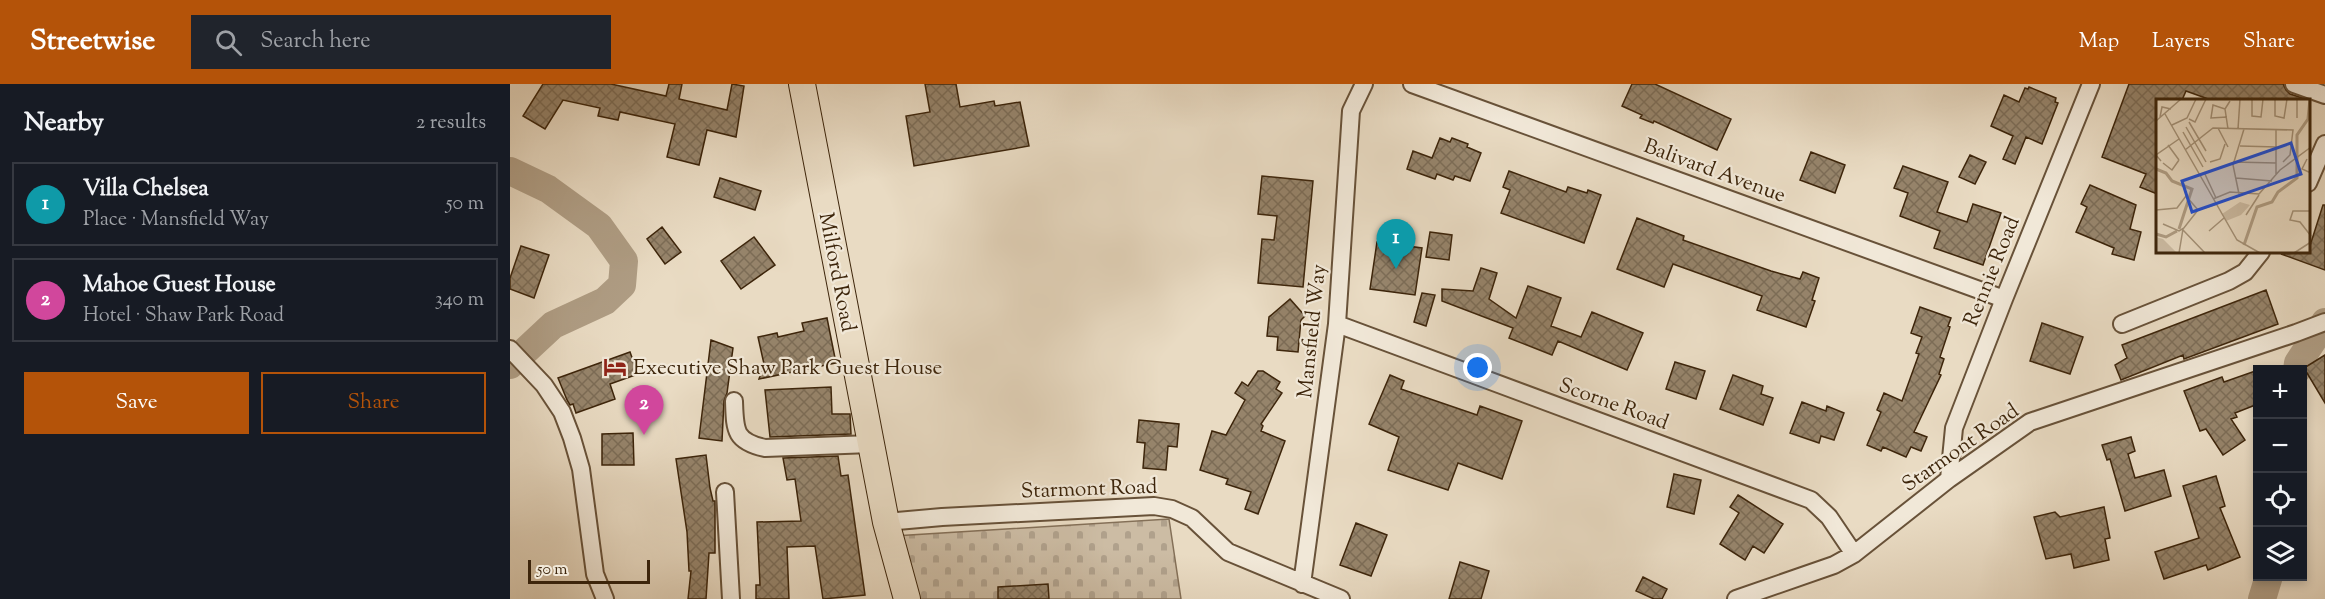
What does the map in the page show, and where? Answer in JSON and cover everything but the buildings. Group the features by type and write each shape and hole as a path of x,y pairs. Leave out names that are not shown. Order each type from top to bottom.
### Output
{"main road":[{"name":"Milford Road","path":"802,84 886,522 908,599"}],"street":[{"name":"Mansfield Way","path":"1302,584 1337,324 1351,111 1364,84"},
{"name":"Balivard Avenue","path":"1412,84 2004,299"},
{"name":"Rennie Road","path":"1949,479 1954,428 2091,84"},
{"path":"2294,84 2325,95"},
{"path":"2310,178 2325,144"},
{"path":"2122,324 2229,281 2245,272 2260,254"},
{"name":"Starmont Road","path":"1736,599 1834,565 1854,554 1949,479 2030,422 2296,333 2325,321"},
{"name":"Scorne Road","path":"1337,324 1811,500 1829,517 1854,554"},
{"path":"510,349 533,372 562,412 572,438 581,470 595,574 605,599"},
{"path":"734,401 735,425 738,435 753,446 765,448 871,444"},
{"path":"725,492 731,599"},
{"name":"Starmont Road","path":"886,522 1154,506 1172,509 1192,518 1228,552 1341,599"}],"green space":[{"path":"1169,519 1181,599 904,599 894,536"}],"waterway":[{"path":"510,171 548,189 599,226 624,261 622,285 605,301 553,325 510,365"},
{"path":"2298,365 2325,322"},
{"path":"2262,599 2267,581"}],"place":[{"name":"Villa Chelsea","path":"1396,269"},
{"name":"Executive Shaw Park Guest House","path":"615,367"},
{"name":"Mahoe Guest House","path":"644,435"}]}
